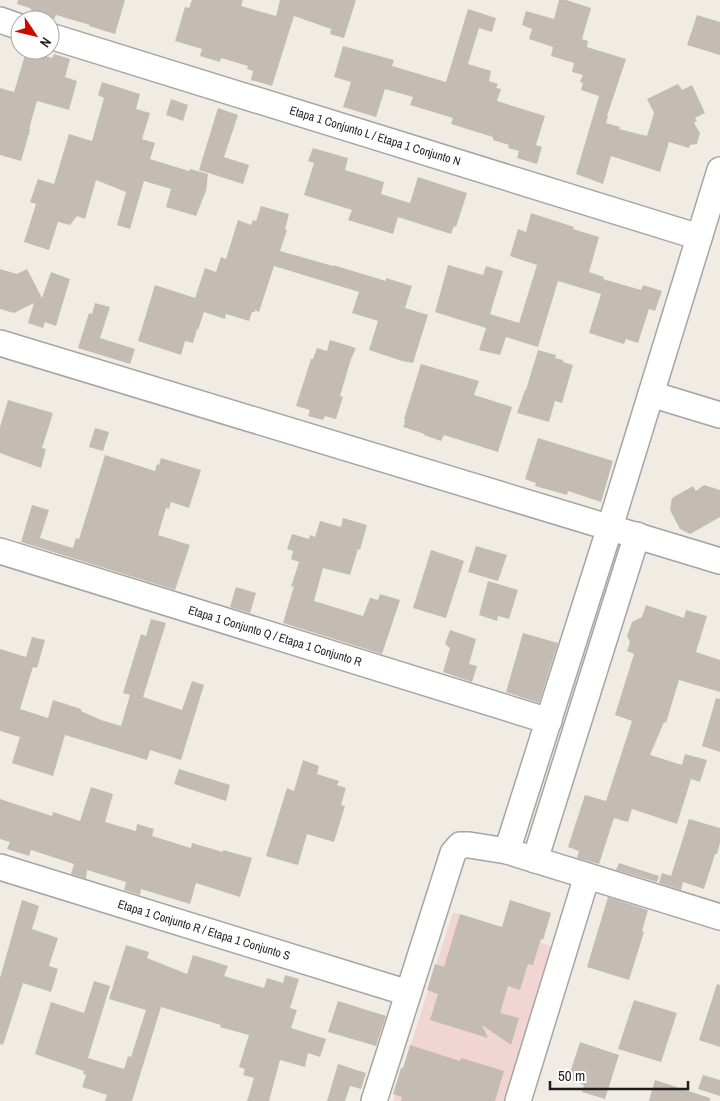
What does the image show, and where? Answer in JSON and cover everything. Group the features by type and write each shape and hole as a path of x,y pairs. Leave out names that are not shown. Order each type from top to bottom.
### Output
{"street":[{"name":"Etapa 1 Conjunto L / Etapa 1 Conjunto N","path":"60,39 699,237"},
{"path":"507,852 720,170"},
{"path":"0,343 720,561"},
{"path":"651,394 720,415"},
{"path":"535,860 637,535"},
{"name":"Etapa 1 Conjunto Q / Etapa 1 Conjunto R","path":"0,551 549,721"},
{"path":"374,1101 453,853 460,845 465,844 507,852 720,917"},
{"name":"Etapa 1 Conjunto R / Etapa 1 Conjunto S","path":"0,867 408,993"},
{"path":"518,1101 587,876"}],"shaded area":[{"path":"453,912 554,947 504,1101 393,1101"}],"building":[{"path":"18,0 125,0 115,34 60,16 60,10 31,10 17,4"},
{"path":"192,0 243,0 241,6 276,16 280,0 356,0 344,38 330,34 331,29 294,16 272,86 251,80 253,71 247,69 248,66 221,58 220,62 200,56 202,49 175,41 185,7 189,8"},
{"path":"559,0 566,0 591,8 582,39 588,41 587,47 626,59 606,123 620,127 619,129 647,136 654,113 647,99 678,84 682,90 692,85 705,113 695,118 697,121 694,123 700,133 697,144 690,145 689,148 669,142 660,172 611,156 603,184 576,174 599,96 581,90 583,83 580,82 583,75 572,72 574,63 551,56 553,47 529,39 532,29 522,25 526,11 554,19"},
{"path":"468,9 496,18 492,32 479,28 468,64 491,71 489,81 498,84 496,88 501,89 497,101 545,116 536,145 542,147 537,164 517,158 519,151 508,148 509,145 493,140 493,137 451,124 453,118 410,105 413,97 385,89 376,117 343,107 351,82 334,77 343,46 394,60 392,66 446,82"},
{"path":"697,15 720,22 720,55 687,45"},
{"path":"60,56 70,59 65,77 77,81 69,110 37,101 21,161 0,155 0,88 14,92 24,60 60,60"},
{"path":"102,82 140,94 136,109 150,113 142,139 155,143 150,159 189,171 190,169 208,174 206,191 196,216 166,207 171,189 144,181 130,229 117,225 126,192 96,180 85,219 77,216 70,225 58,222 49,250 24,242 36,204 30,202 38,179 54,184 69,134 92,141 104,98 98,95"},
{"path":"171,99 188,105 183,121 166,115"},
{"path":"218,108 238,115 224,157 249,165 243,184 199,170"},
{"path":"313,148 348,158 345,170 384,182 381,194 410,203 418,177 467,193 456,227 454,226 451,234 398,217 393,234 348,220 352,210 304,195 314,163 308,161"},
{"path":"261,206 289,214 285,229 287,230 280,251 386,281 386,278 412,286 405,308 428,315 413,363 369,350 378,321 352,313 359,292 274,266 259,312 255,310 255,312 252,312 249,321 226,314 225,319 204,312 193,343 185,341 181,355 138,341 155,285 195,298 205,268 216,272 221,257 226,259 238,220 251,225 253,220 256,221"},
{"path":"531,213 599,237 589,272 604,277 603,279 641,290 643,285 662,291 655,311 649,309 638,343 626,339 624,344 589,333 601,294 558,281 538,347 506,337 500,355 479,350 486,328 435,312 448,265 483,275 486,266 503,271 490,314 519,323 537,265 510,256 518,229 526,232"},
{"path":"0,269 17,274 27,269 42,298 51,272 70,279 56,326 45,322 43,328 28,323 34,303 14,313 0,309"},
{"path":"95,303 110,307 100,338 135,349 130,364 78,348 89,313 92,314"},
{"path":"330,340 356,348 340,396 343,397 336,419 325,416 323,420 308,416 310,410 296,406 311,359 313,359 317,348 327,351"},
{"path":"538,350 556,355 555,358 573,365 562,403 555,401 549,422 517,413"},
{"path":"421,364 479,381 474,395 512,407 498,452 444,435 441,441 403,427"},
{"path":"8,400 53,413 42,448 46,449 41,468 0,453 0,427"},
{"path":"95,428 109,432 103,451 89,447"},
{"path":"538,438 613,461 601,502 568,491 567,495 535,486 536,483 525,479"},
{"path":"105,455 155,471 161,458 201,470 189,508 171,502 169,509 166,508 158,535 190,545 175,590 21,542 32,505 49,510 40,538 73,548 76,538 79,539"},
{"path":"704,485 720,490 720,517 690,534 680,529 670,510 672,498 693,486 696,491"},
{"path":"343,518 367,525 360,550 358,549 350,575 323,568 314,601 363,616 370,598 378,600 380,594 400,600 382,654 283,623 299,562 291,559 293,551 287,549 292,534 309,539 310,535 315,537 320,521 341,527"},
{"path":"476,546 507,555 498,581 468,572"},
{"path":"431,550 464,561 446,618 413,608"},
{"path":"488,581 518,590 509,619 498,616 497,621 479,615"},
{"path":"236,587 256,593 250,613 230,607"},
{"path":"646,605 684,618 686,610 707,616 696,652 720,660 720,692 679,680 666,723 664,722 650,755 682,765 685,754 707,760 700,782 691,779 677,824 632,809 628,822 614,818 599,864 577,858 579,851 568,847 585,795 606,801 632,721 615,715 634,654 627,651 630,642 627,636 632,622 642,617"},
{"path":"151,619 166,623 143,697 182,710 192,681 204,685 181,760 150,750 147,760 65,735 53,776 12,763 20,737 0,731 0,649 26,657 32,637 45,640 37,668 33,667 20,709 48,718 53,700 81,709 81,711 101,720 121,726 130,695 123,693 141,634 146,636"},
{"path":"450,630 476,639 469,664 477,666 472,682 443,672 450,648 445,644"},
{"path":"523,633 558,643 539,703 506,692"},
{"path":"716,698 720,699 720,752 702,746"},
{"path":"303,760 319,766 317,774 339,781 337,785 346,788 341,805 345,806 334,842 307,834 298,865 266,856 287,788 294,791"},
{"path":"179,769 230,785 226,801 174,784"},
{"path":"91,787 113,794 105,822 136,831 137,824 154,829 152,836 191,848 192,843 252,858 240,897 196,883 190,904 141,889 140,895 124,890 126,882 87,870 86,879 71,874 74,864 31,850 29,856 7,849 10,842 0,839 0,799 52,816 53,812 80,821"},
{"path":"689,819 720,828 720,843 704,889 683,882 681,890 659,883 662,873 671,876"},
{"path":"619,863 659,876 657,882 616,870"},
{"path":"608,897 648,910 642,931 644,932 629,980 587,967"},
{"path":"22,900 39,906 32,929 58,938 49,966 58,969 51,992 23,983 3,1045 0,1044 0,978"},
{"path":"510,900 551,913 533,965 528,964 520,990 508,986 500,1013 519,1018 511,1045 482,1025 488,1038 430,1020 438,994 427,990 435,964 444,967 460,914 502,927"},
{"path":"126,945 149,952 147,958 187,974 193,955 228,966 224,976 264,988 267,978 283,983 285,975 299,979 290,1008 297,1010 291,1028 326,1039 320,1057 308,1053 305,1067 280,1060 269,1101 247,1101 254,1078 243,1075 245,1069 239,1067 249,1035 161,1007 132,1101 105,1101 107,1095 82,1087 86,1075 83,1074 84,1071 35,1054 51,1002 84,1013 94,981 110,986 88,1058 124,1069 128,1056 131,1057 146,1010 109,999"},
{"path":"717,984 720,985 720,1047 699,1040"},
{"path":"634,1000 677,1013 661,1062 618,1049"},
{"path":"338,1001 386,1016 376,1046 328,1032"},
{"path":"580,1042 619,1055 605,1099 582,1092 584,1085 568,1079"},
{"path":"410,1045 460,1061 461,1058 504,1071 495,1101 401,1101 402,1097 393,1094"},
{"path":"338,1064 366,1073 361,1089 350,1086 345,1101 327,1101"},
{"path":"703,1075 720,1080 720,1096 698,1089"},
{"path":"655,1080 710,1098 710,1101 649,1101"}]}
